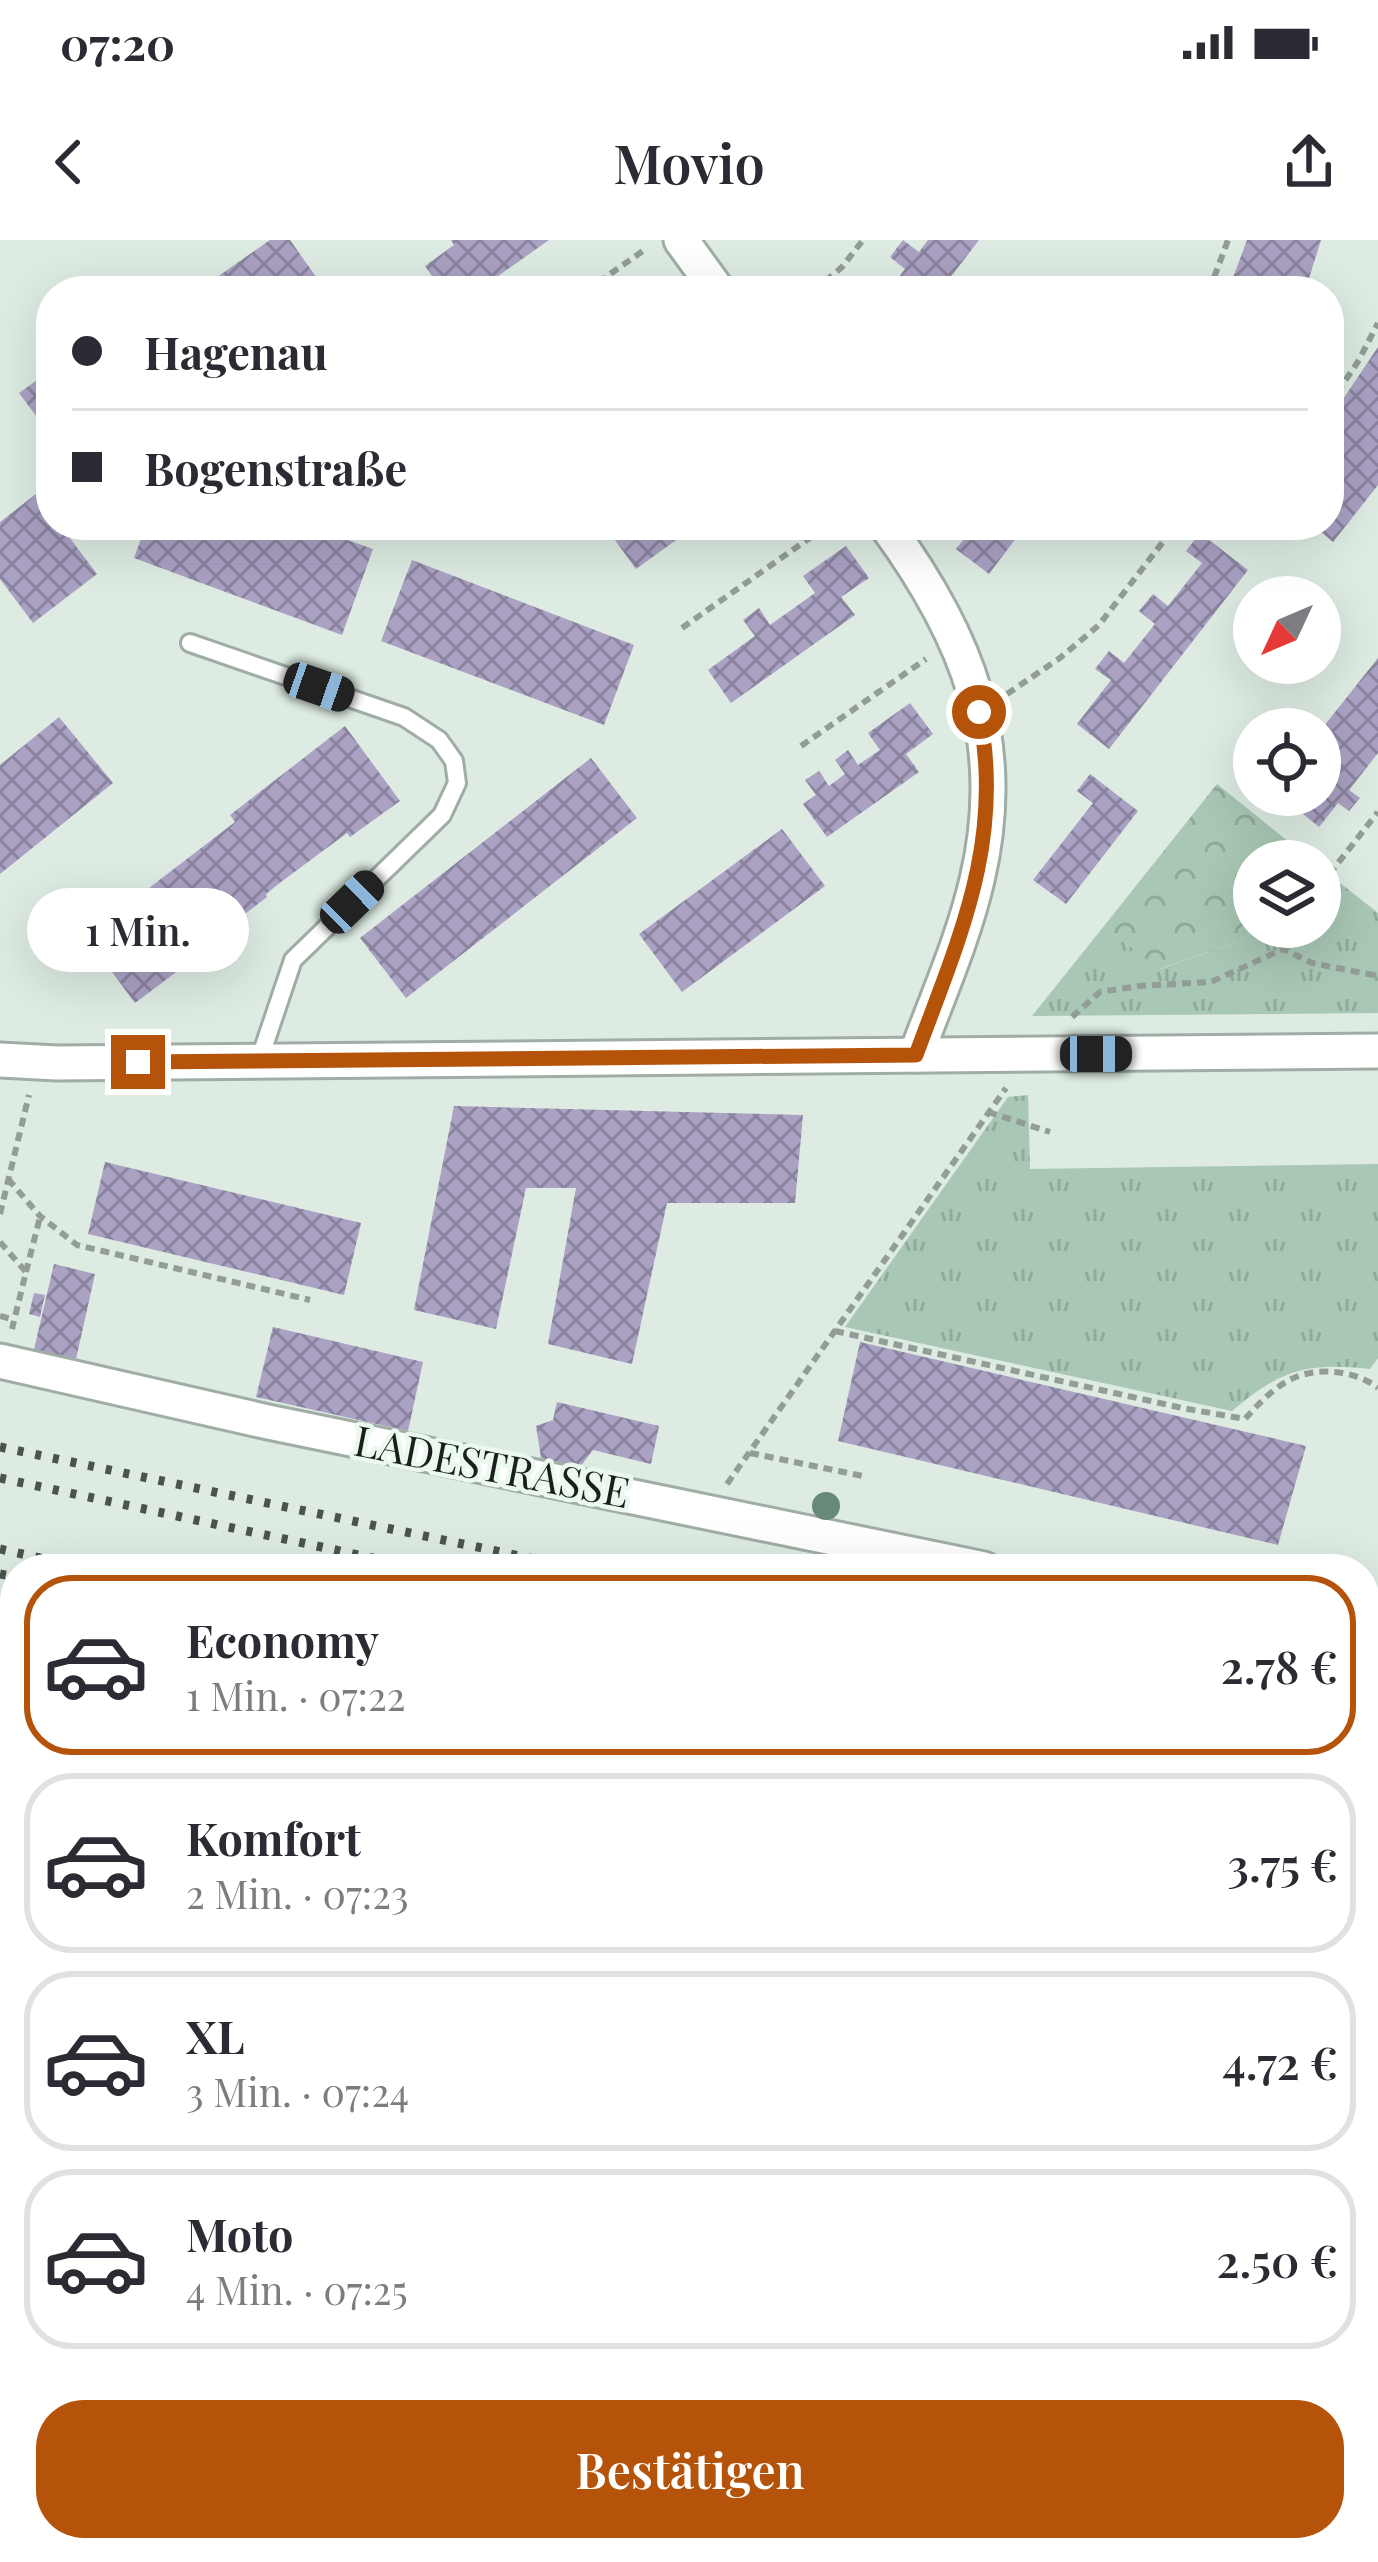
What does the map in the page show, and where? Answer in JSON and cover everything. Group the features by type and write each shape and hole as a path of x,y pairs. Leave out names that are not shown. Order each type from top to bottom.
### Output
{"street":[{"path":"681,240 707,276"},
{"path":"896,540 929,587 957,641 986,752 987,803 978,877 916,1055"},
{"path":"0,1060 1378,1051"},
{"name":"LADESTRASSE","path":"2,1362 913,1554"}],"lane":[{"path":"190,643 404,717 439,740 454,760 457,783 442,814 293,959 259,1061"}],"path":[{"path":"607,276 657,240"},
{"path":"832,276 863,240"},
{"path":"1214,276 1228,240"},
{"path":"1344,382 1378,323"},
{"path":"682,628 806,540"},
{"path":"979,712 1060,658 1099,625 1164,540"},
{"path":"801,746 957,641"},
{"path":"1341,859 1378,812"},
{"path":"706,1510 1031,1054 1100,992 1211,982 1283,949 1312,963 1378,976"},
{"path":"0,1214 38,1063"},
{"path":"988,1112 1050,1132"},
{"path":"8,1179 40,1216 77,1245 310,1300"},
{"path":"2,1362 40,1216"},
{"path":"0,1242 26,1272"},
{"path":"0,1316 14,1320"},
{"path":"835,1331 1181,1413 1245,1419 1270,1394 1297,1376 1312,1374 1343,1373 1378,1388"},
{"path":"750,1453 862,1476"}],"green space":[{"path":"1217,784 1233,797 1233,816 1257,816 1286,840 1233,840 1233,944 1159,969 1104,926"},
{"path":"1341,884 1378,913 1378,1013 1032,1016 1104,926 1160,969 1233,944 1233,948 1341,948"},
{"path":"1028,1095 1030,1169 1378,1164 1378,1358 1370,1369 1328,1367 1295,1372 1265,1386 1232,1411 845,1327 1008,1097"}],"building":[{"path":"270,240 290,240 315,276 219,276"},
{"path":"451,240 549,240 498,276 432,276 425,266 454,245"},
{"path":"903,240 919,252 928,240 979,240 951,276 900,276 905,269 890,257"},
{"path":"1247,240 1321,240 1310,276 1234,276"},
{"path":"1378,347 1378,485 1344,528 1344,398"},
{"path":"36,381 36,416 19,393"},
{"path":"36,494 36,540 71,540 97,574 33,623 0,579 0,522"},
{"path":"141,540 348,540 373,549 342,635 134,558"},
{"path":"615,540 676,540 636,569"},
{"path":"963,540 1015,540 989,574 956,549"},
{"path":"1195,540 1209,540 1248,570 1243,576 1233,576 1233,589 1109,749 1077,724 1111,680 1095,669 1109,651 1124,663 1155,624 1139,611 1153,594 1168,606 1202,563 1186,551"},
{"path":"846,546 869,578 841,597 855,615 731,703 708,670 755,636 743,620 759,608 770,625 815,593 803,576"},
{"path":"412,560 634,645 604,725 381,641"},
{"path":"1378,658 1378,753 1349,790 1360,798 1349,811 1341,805 1338,708"},
{"path":"910,703 933,734 906,754 919,772 827,837 803,804 816,795 805,780 819,771 829,786 845,774 835,760 848,750 858,765 880,750 868,733"},
{"path":"59,717 113,783 0,874 0,765"},
{"path":"345,726 400,801 281,882 135,1003 89,941 235,822 230,815"},
{"path":"591,758 637,818 406,998 360,938"},
{"path":"1090,774 1138,811 1066,904 1033,880 1093,803 1077,791"},
{"path":"1306,816 1328,816 1319,827"},
{"path":"782,829 825,886 682,992 639,934"},
{"path":"454,1106 803,1115 795,1203 667,1203 632,1364 548,1344 576,1188 526,1188 496,1329 414,1310"},
{"path":"105,1162 361,1223 344,1295 88,1234"},
{"path":"54,1264 95,1274 74,1368 32,1358"},
{"path":"34,1293 45,1295 40,1317 29,1314"},
{"path":"273,1327 423,1362 408,1431 256,1397"},
{"path":"860,1342 1306,1446 1278,1545 838,1441"},
{"path":"557,1402 659,1426 651,1464 593,1450 580,1467 541,1458 536,1426 553,1420"}],"railway":[{"path":"0,1447 510,1554"},
{"path":"0,1478 354,1554"},
{"path":"0,1549 22,1554"}],"route":[{"path":"138,1062 916,1055 978,877 987,803 979,712"}]}
